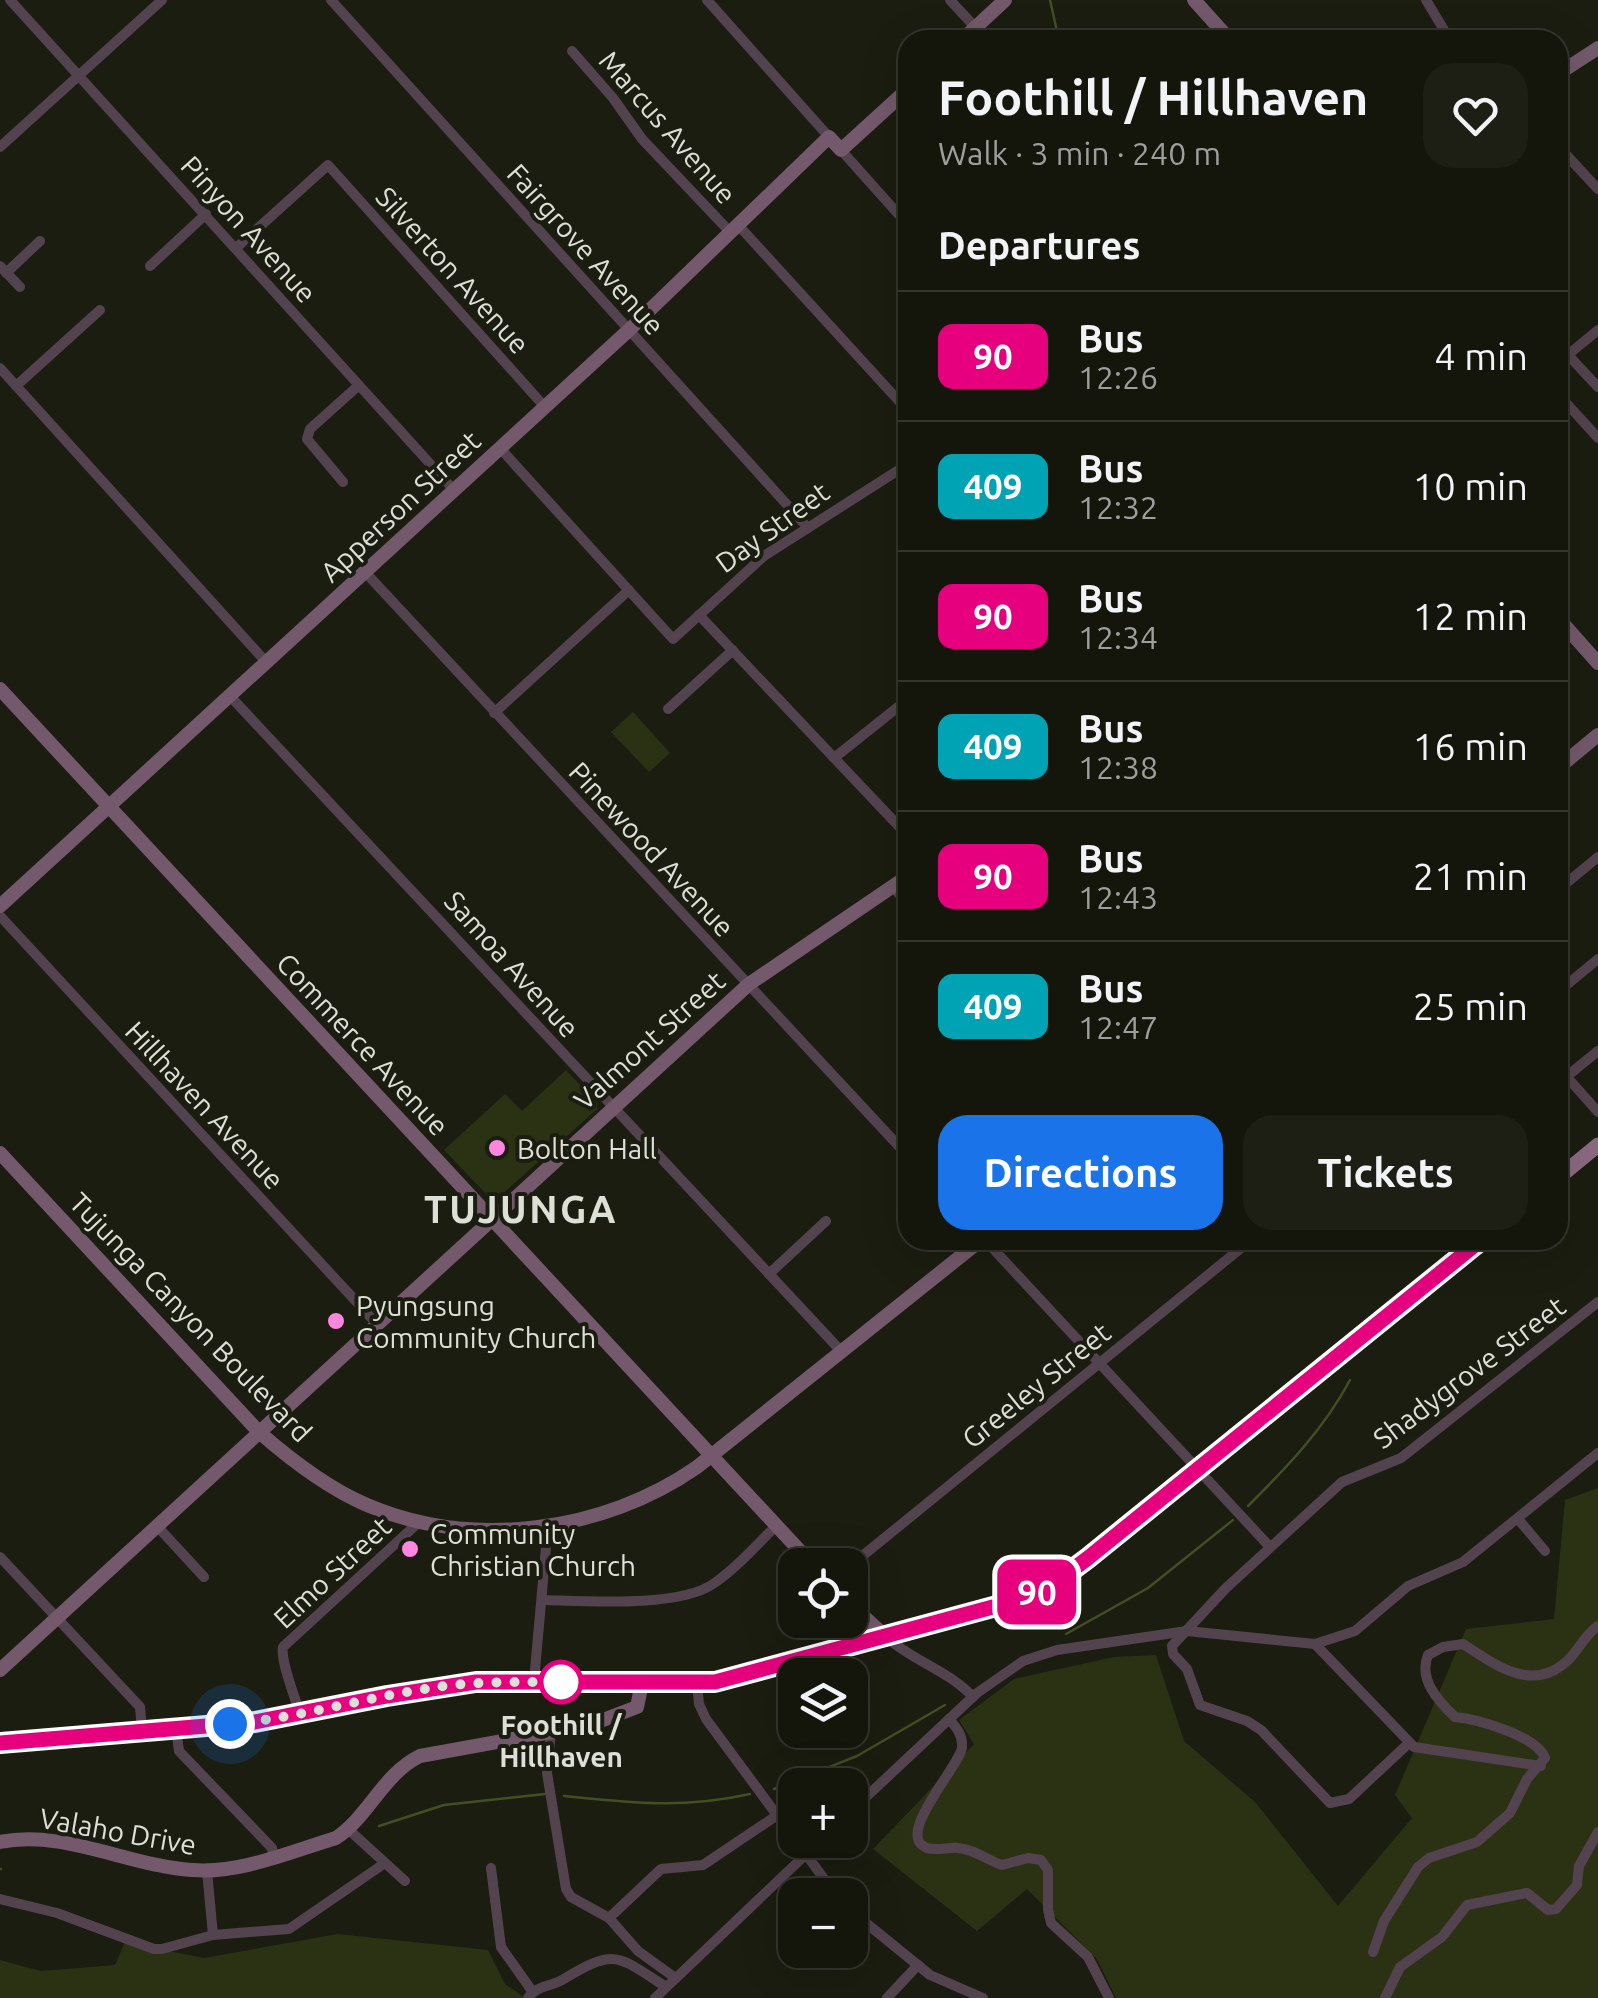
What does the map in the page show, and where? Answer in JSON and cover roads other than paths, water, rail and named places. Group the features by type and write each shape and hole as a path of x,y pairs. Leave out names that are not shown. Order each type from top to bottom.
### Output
{"main road":[{"path":"1568,1170 1598,1145"},
{"path":"0,1742 300,1714 431,1688 534,1681 697,1684 730,1679 1015,1601 1042,1590 1088,1558 1469,1250"}],"street":[{"name":"Pinyon Avenue","path":"10,0 452,489"},
{"path":"0,146 162,0"},
{"name":"Fairgrove Avenue","path":"332,0 808,528"},
{"path":"707,0 898,214"},
{"path":"950,0 976,27"},
{"path":"973,30 1005,0"},
{"path":"1194,0 1221,30"},
{"path":"1426,0 1444,30"},
{"path":"1568,68 1598,48"},
{"name":"Marcus Avenue","path":"572,51 614,98 642,139 735,229 898,400"},
{"path":"840,150 898,98"},
{"name":"Apperson Street","path":"0,906 629,330 829,137"},
{"path":"1568,157 1598,189"},
{"name":"Silverton Avenue","path":"236,248 328,165 544,406"},
{"path":"150,266 206,214"},
{"path":"20,288 3,270 40,241"},
{"path":"16,386 100,310"},
{"path":"1568,354 1598,330"},
{"path":"1568,364 1598,387"},
{"path":"0,368 267,662"},
{"path":"343,482 306,439 310,429 359,385"},
{"path":"1568,405 1598,438"},
{"path":"494,712 628,590 500,447"},
{"name":"Day Street","path":"628,590 673,639 764,556 898,470"},
{"name":"Pinewood Avenue","path":"365,572 898,1145"},
{"path":"700,614 898,825"},
{"path":"1568,630 1598,664"},
{"path":"668,709 733,650"},
{"name":"Commerce Avenue","path":"0,688 798,1548"},
{"name":"Samoa Avenue","path":"230,696 841,1351"},
{"path":"834,758 898,707"},
{"path":"1568,760 1598,735"},
{"path":"1568,882 1598,857"},
{"name":"Valmont Street","path":"0,1670 748,984 898,882"},
{"path":"892,886 898,893"},
{"name":"Hillhaven Avenue","path":"0,916 377,1324"},
{"path":"1568,984 1598,958"},
{"path":"1568,1075 1598,1052"},
{"path":"1568,1079 1598,1112"},
{"name":"Tujunga Canyon Boulevard","path":"0,1153 259,1432 300,1465 365,1504 419,1522 494,1530 593,1516 643,1498 679,1479 970,1250"},
{"path":"769,1274 826,1221"},
{"path":"992,1250 1270,1546"},
{"name":"Greeley Street","path":"868,1551 1239,1250"},
{"name":"Shadygrove Street","path":"1187,1631 1270,1546 1342,1482 1402,1458 1598,1302"},
{"path":"868,1795 973,1696 1022,1661 1057,1650 1187,1631 1315,1644 1362,1627 1408,1586 1463,1562 1598,1454"},
{"path":"1518,1520 1545,1551"},
{"name":"Elmo Street","path":"300,1714 281,1657 283,1647 419,1522"},
{"path":"534,1681 548,1525"},
{"path":"542,1600 626,1601 702,1590 720,1580 777,1525"},
{"path":"157,1526 204,1576"},
{"path":"0,1558 140,1707 142,1731"},
{"path":"868,1620 912,1659 954,1680 973,1696"},
{"path":"1372,1952 1384,1921 1418,1867 1429,1858 1477,1842 1510,1813 1528,1779 1542,1766 1544,1752 1538,1745 1478,1719 1454,1716 1428,1683 1424,1664 1428,1656 1443,1647 1463,1644 1508,1673 1544,1673 1563,1665 1586,1634 1598,1626"},
{"path":"1187,1631 1172,1646 1172,1654 1187,1670 1200,1705 1247,1721 1261,1730 1330,1803 1349,1799 1409,1743"},
{"path":"1315,1644 1414,1747 1542,1766"},
{"name":"Valaho Drive","path":"0,1842 35,1840 206,1871 273,1857 336,1838 400,1768 420,1756 590,1725 635,1708 640,1702 642,1684"},
{"path":"697,1684 699,1704 706,1718 778,1819"},
{"path":"949,1720 959,1733 962,1750 924,1815 918,1832 920,1842 927,1848 968,1850 1002,1865 1028,1858 1041,1860 1048,1870 1051,1922 1088,1958 1108,1998"},
{"path":"176,1728 179,1751 272,1848 273,1857"},
{"path":"550,1732 546,1773 563,1880 571,1897 608,1918 670,1982"},
{"path":"608,1918 662,1869 703,1865 776,1816"},
{"path":"348,1829 405,1881"},
{"path":"1385,1998 1400,1967 1442,1938 1467,1905 1528,1894 1548,1910 1556,1909 1577,1885 1579,1866 1598,1832"},
{"path":"655,1998 802,1858"},
{"path":"0,1898 56,1913 158,1950 213,1936 289,1929 384,1863"},
{"path":"491,1868 501,1946 530,1995 594,1961 609,1958 624,1959 670,1982"},
{"path":"206,1871 213,1936"},
{"path":"868,1925 943,1982 982,1998"},
{"path":"887,1998 918,1965"}],"waterway":[{"path":"1050,0 1057,30"},
{"path":"1248,1506 1317,1431 1350,1380"},
{"path":"1066,1634 1148,1588 1233,1520"},
{"path":"774,1789 857,1756 945,1705"},
{"path":"379,1826 444,1805 545,1794"},
{"path":"564,1796 679,1803 750,1794"}],"place":[{"name":"Bolton Hall","path":"497,1148"},
{"name":"Pyungsung Community Church","path":"336,1321"},
{"name":"Community Christian Church","path":"410,1549"},
{"name":"Foothill / Hillhaven","path":"561,1682"}],"district":[{"name":"TUJUNGA","path":"521,1209"}]}
